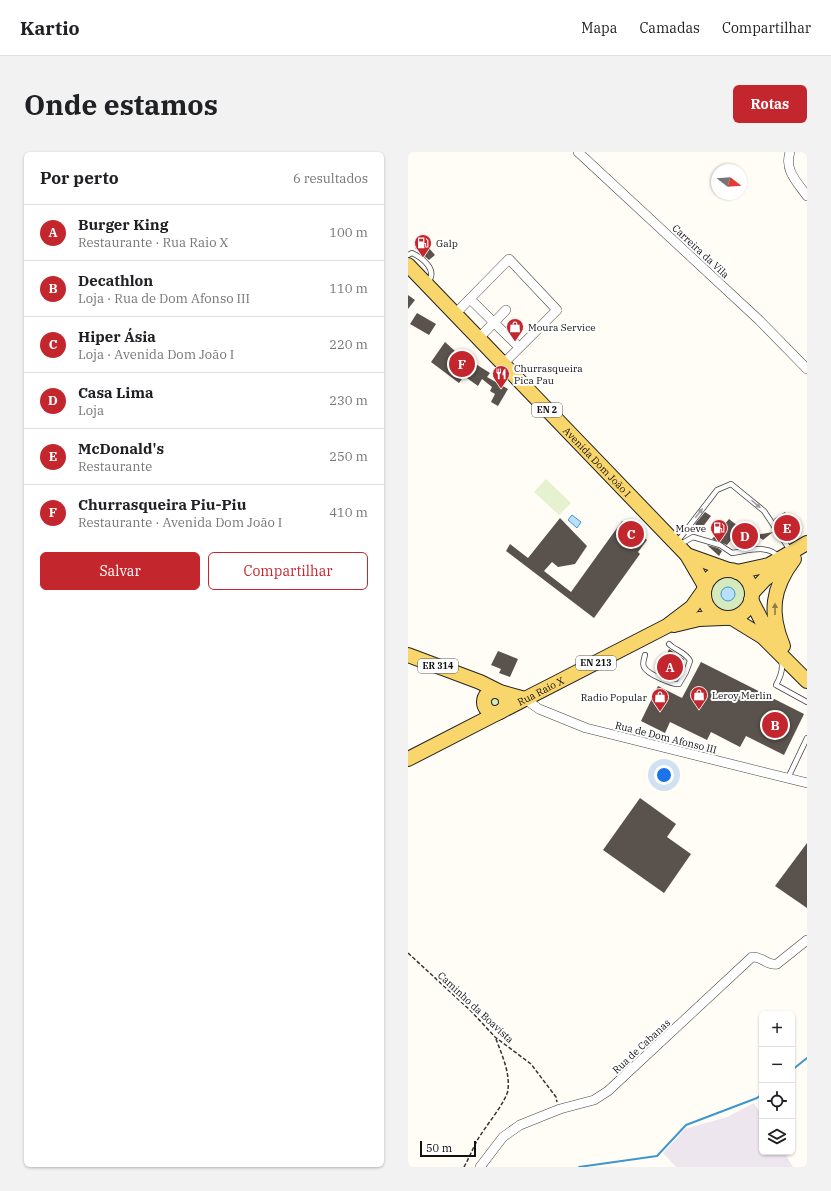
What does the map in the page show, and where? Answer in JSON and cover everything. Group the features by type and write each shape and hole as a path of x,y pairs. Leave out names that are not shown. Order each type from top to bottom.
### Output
{"main road":[{"name":"Avenida Dom João I","path":"408,265 680,548 705,588"},
{"path":"727,618 744,612 752,596 765,578 807,543"},
{"name":"Avenida Dom João I","path":"680,548 733,571"},
{"path":"705,588 715,574 764,567 807,551"},
{"path":"781,649 775,619 775,598 789,557"},
{"name":"EN 2","path":"733,571 747,580 752,596 768,631 807,681"},
{"name":"EN 2","path":"705,588 706,605 716,615 727,618 763,637 781,649 807,671"},
{"name":"Rua Raio X","path":"499,712 667,626 692,607 705,588"},
{"name":"Rua Raio X","path":"667,626 699,619 727,618"},
{"name":"ER 314","path":"408,655 480,682 500,692"},
{"name":"ER 314","path":"467,678 482,692 485,701"},
{"name":"EN 213","path":"466,729 476,717 490,692 500,692"},
{"path":"500,692 525,699"},
{"path":"485,701 485,705 491,711 499,712 503,709 506,702 505,698 500,692"},
{"name":"EN 213","path":"408,759 499,712"}],"street":[{"path":"790,152 788,168 807,196"},
{"name":"Carreira da Vila","path":"584,154 807,368"},
{"path":"455,314 509,259 557,310 503,364"},
{"path":"470,299 519,348"},
{"path":"478,338 506,310"},
{"name":"Rua de Dom Afonso III","path":"525,699 539,709 586,728 807,784"},
{"name":"Rua de Cabanas","path":"480,1167 503,1137 520,1125 560,1109 594,1100 608,1091 752,957 759,957 769,963 777,964 807,940"}],"lane":[{"path":"408,255 412,254 423,258 431,270 430,280 426,284"},
{"path":"680,548 717,490 731,484 764,511 789,557"},
{"path":"680,548 693,537 720,545 732,553 769,549 789,557"},
{"path":"645,654 643,664 647,671 674,684 679,684 690,664 689,658 674,649 669,644"},
{"path":"781,649 783,665 776,685 807,702"},
{"path":"788,778 807,738"}],"path":[{"name":"Caminho da Boavista","path":"408,953 471,1011 495,1037 531,1064 556,1097 560,1109"},
{"path":"464,1167 477,1140 504,1100 508,1091 508,1078 504,1058 495,1037"}],"shaded area":[{"path":"754,1103 759,1111 759,1155 786,1155 793,1167 676,1167 663,1153 685,1129 727,1117"}],"green space":[{"path":"546,479 571,503 559,515 534,492"},
{"path":"725,578 731,578 741,585 744,594 743,600 737,607 731,610 725,610 715,603 712,597 712,591 719,581"},
{"path":"492,696 502,699 503,703 493,708 489,703"}],"water":[{"path":"572,515 581,522 577,528 568,520"},
{"path":"728,587 733,589 735,594 733,599 728,601 723,599 721,594 723,589"}],"building":[{"path":"423,241 435,255 429,260 415,248"},
{"path":"408,295 415,300 408,309"},
{"path":"417,313 436,324 429,335 410,324"},
{"path":"445,342 455,351 490,373 487,377 508,389 498,406 491,402 495,394 490,391 492,387 482,379 478,386 464,376 459,383 431,362"},
{"path":"705,512 711,516 701,529 695,524"},
{"path":"785,512 799,536 789,542 774,519"},
{"path":"560,518 587,546 575,564 558,567 552,562 544,571 571,592 622,521 647,540 638,552 640,554 594,618 506,551 510,544 528,558"},
{"path":"729,519 753,538 750,542 738,539 734,543 731,540 727,545 712,539"},
{"path":"773,532 763,540 756,535"},
{"path":"707,545 718,548 722,551 719,556"},
{"path":"669,649 684,659 673,679 658,673"},
{"path":"498,651 518,659 510,677 499,673 501,669 491,665"},
{"path":"701,662 804,714 784,755 746,736 740,747 711,732 707,740 670,722 665,733 641,721 658,686 682,698"},
{"path":"640,798 676,824 667,837 691,854 664,893 603,850"},
{"path":"807,843 807,908 775,886"}],"waterway":[{"path":"795,1068 807,1058"},
{"path":"579,1167 657,1156 686,1125 759,1096"}],"place":[{"name":"Galp","path":"423,258"},
{"name":"Moura Service","path":"515,342"},
{"name":"Churrasqueira Piu-Piu","path":"462,364"},
{"name":"Churrasqueira Pica Pau","path":"501,389"},
{"name":"McDonald's","path":"787,528"},
{"name":"Hiper Ásia","path":"631,534"},
{"name":"Casa Lima","path":"745,536"},
{"name":"Moeve","path":"719,543"},
{"name":"Burger King","path":"670,667"},
{"name":"Leroy Merlin","path":"699,710"},
{"name":"Radio Popular","path":"660,712"},
{"name":"Decathlon","path":"775,725"}]}
